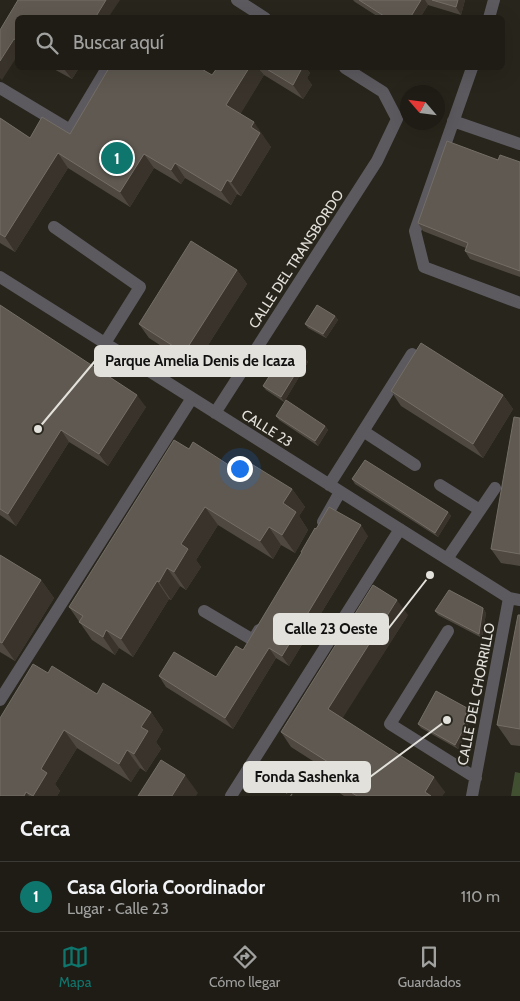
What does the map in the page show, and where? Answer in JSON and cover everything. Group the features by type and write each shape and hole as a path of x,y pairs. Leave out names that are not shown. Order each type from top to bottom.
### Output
{"street":[{"path":"237,0 260,15"},
{"path":"489,15 494,0"},
{"path":"0,88 70,130 107,70"},
{"name":"CALLE DEL TRANSBORDO","path":"215,413 377,161 397,119 383,92 348,70"},
{"path":"471,70 415,231 424,267 520,303"},
{"path":"453,121 520,144"},
{"path":"54,228 140,287 105,343"},
{"name":"CALLE 23","path":"0,277 447,559 515,599"},
{"path":"329,484 412,354"},
{"path":"0,700 192,398"},
{"path":"363,431 415,465"},
{"path":"440,485 480,510"},
{"path":"447,559 495,488"},
{"path":"316,533 340,492"},
{"path":"231,796 400,529"},
{"name":"CALLE DEL CHORRILLO","path":"472,796 515,599"},
{"path":"204,611 253,640 268,615"},
{"path":"448,631 390,724 476,778"}],"path":[{"path":"249,767 293,796"}],"green space":[{"path":"515,772 520,773 520,796 511,796"}],"building":[{"path":"18,0 106,0 97,15 15,15 15,40 0,61 0,30"},
{"path":"359,0 421,0 412,15 382,15"},
{"path":"432,0 458,0 456,7"},
{"path":"108,70 203,70 212,75 216,70 248,70 226,105 254,122 251,127 260,133 231,182 227,180 221,191 175,163 171,170 144,154 120,192 58,153 5,237 0,234 0,118 30,138 42,117 70,134"},
{"path":"268,70 301,70 293,85"},
{"path":"447,141 498,160 500,155 520,162 520,271 465,251 468,243 418,223"},
{"path":"191,241 237,270 184,353 139,324"},
{"path":"0,305 137,395 99,454 61,430 8,514 0,509"},
{"path":"317,305 335,316 323,334 305,324"},
{"path":"421,343 503,395 473,444 391,391"},
{"path":"289,348 305,358 281,397 263,386"},
{"path":"286,400 325,426 315,441 276,416"},
{"path":"514,417 520,418 520,554 491,549"},
{"path":"174,440 189,449 193,442 238,471 245,460 292,489 283,503 296,512 282,535 269,527 260,541 205,507 181,544 188,549 174,572 167,568 121,639 106,630 103,637 79,622 83,616 69,607"},
{"path":"365,460 448,512 435,533 352,479"},
{"path":"329,507 361,525 282,656 269,648 225,718 159,676 174,652 216,677 236,646 243,650"},
{"path":"0,555 41,580 2,643 0,642"},
{"path":"373,585 397,600 328,709 434,777 425,792 431,796 357,796 321,773 328,762 281,732"},
{"path":"449,590 483,608 479,634 435,611"},
{"path":"518,615 520,615 520,729 497,725"},
{"path":"33,664 48,673 52,666 97,694 103,683 151,712 141,727 148,731 134,754 127,750 119,764 64,730 41,769 47,773 33,796 26,792 24,796 0,796 0,718"},
{"path":"436,691 467,708 463,730 455,745 418,724"},
{"path":"161,760 185,775 172,796 138,796"}],"place":[{"name":"Casa Gloria Coordinador","path":"117,158"},
{"name":"Parque Amelia Denis de Icaza","path":"38,429"},
{"name":"Calle 23 Oeste","path":"430,575"},
{"name":"Fonda Sashenka","path":"447,720"}]}
